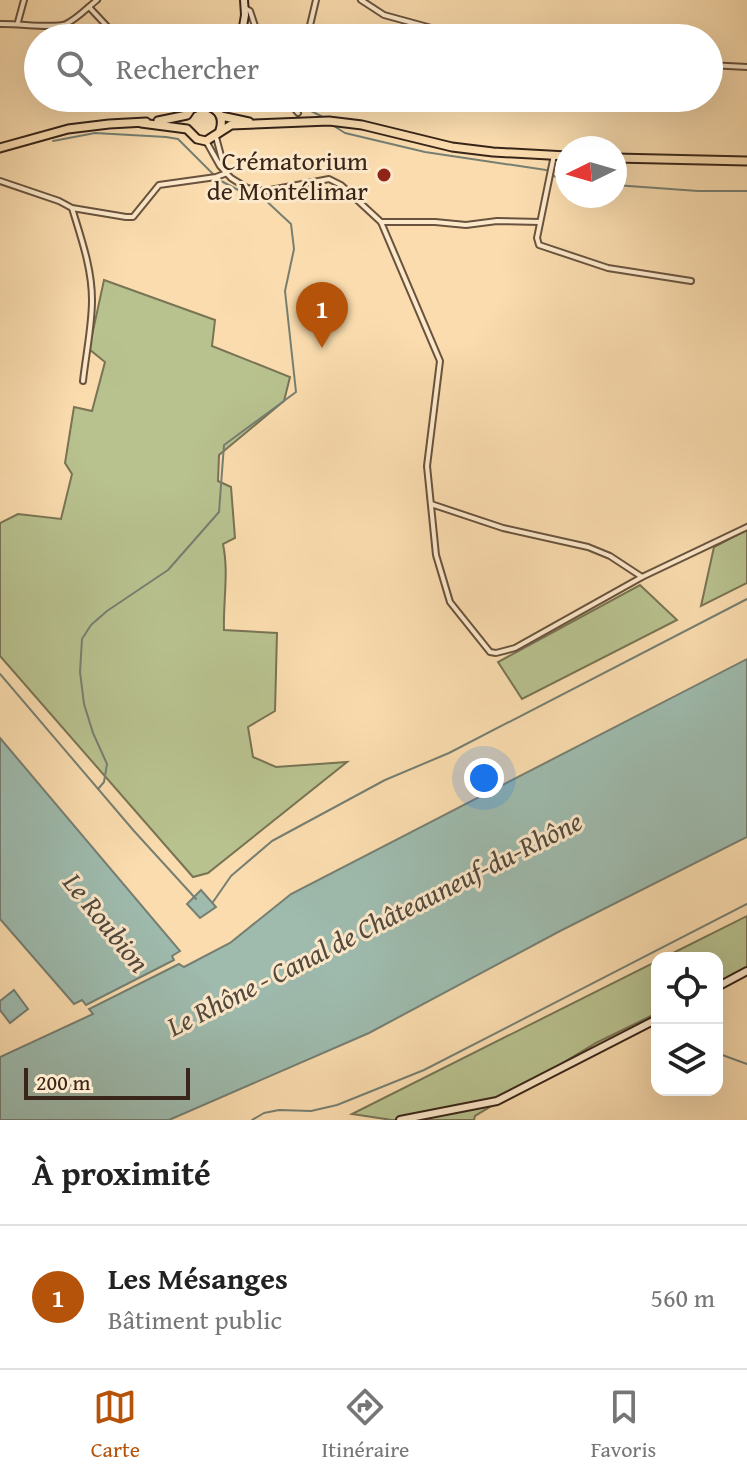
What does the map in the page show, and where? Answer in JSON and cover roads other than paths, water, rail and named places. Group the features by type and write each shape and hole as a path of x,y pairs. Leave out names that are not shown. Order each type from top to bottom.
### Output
{"main road":[{"path":"187,129 189,112"},
{"path":"218,134 219,113 255,123"},
{"path":"0,148 68,129 141,123 187,115"},
{"path":"141,123 187,129 197,139 206,141 231,125 329,121 362,125 452,147 554,155"},
{"path":"627,158 747,161"}],"street":[{"path":"18,22 24,0"},
{"path":"66,24 97,0"},
{"path":"310,24 316,0"},
{"path":"361,0 384,15 417,24"},
{"path":"242,24 244,4"},
{"path":"244,4 254,24"},
{"path":"89,7 105,24"},
{"path":"0,24 38,24"},
{"path":"723,66 747,67"},
{"path":"218,134 226,171"},
{"path":"206,141 220,166 247,188 265,191 329,179 341,185 381,222 440,361 427,454 436,555 450,602 490,652 515,648 642,577 747,527"},
{"path":"554,155 537,238 539,245 608,268 691,281"},
{"path":"0,181 72,208 133,217 159,185 216,177 226,171"},
{"path":"72,208 91,284 92,302 83,381"},
{"path":"381,222 466,225 497,221 540,222"},
{"path":"430,504 503,528 588,547 610,556 642,577"},
{"path":"723,984 747,971"},
{"path":"400,1120 497,1101 651,1022"}],"water":[{"name":"Le Rhône - Canal de Châteauneuf-du-Rhône","path":"747,659 747,837 560,931 369,1033 169,1120 0,1120 0,1057 93,1014 89,1009 179,964 184,967 230,943 291,894"},
{"name":"Le Roubion","path":"0,738 180,951 172,956 174,960 86,1005 82,1000 74,1004 0,919"},
{"path":"201,890 216,907 200,918 187,904"},
{"path":"14,990 28,1009 10,1023 0,1010 0,1001"}],"waterway":[{"path":"313,112 323,117"},
{"path":"334,126 345,133 425,152 546,170"},
{"path":"53,141 95,133 178,139 213,174"},
{"path":"98,789 104,782 107,764 84,704 80,672 82,639 91,625 107,611 168,570 219,512 224,445 296,392 285,291 294,249 291,224 262,197 248,195 221,181"},
{"path":"627,186 747,191"},
{"path":"213,902 231,876 272,841 385,780 449,753 747,599"},
{"path":"0,674 196,899"},
{"path":"252,1120 279,1110 311,1111 337,1105 424,1070 747,904"},
{"path":"723,1055 747,1064"}],"place":[{"name":"Crématorium de Montélimar","path":"384,175"},
{"name":"Les Mésanges","path":"322,348"}]}
